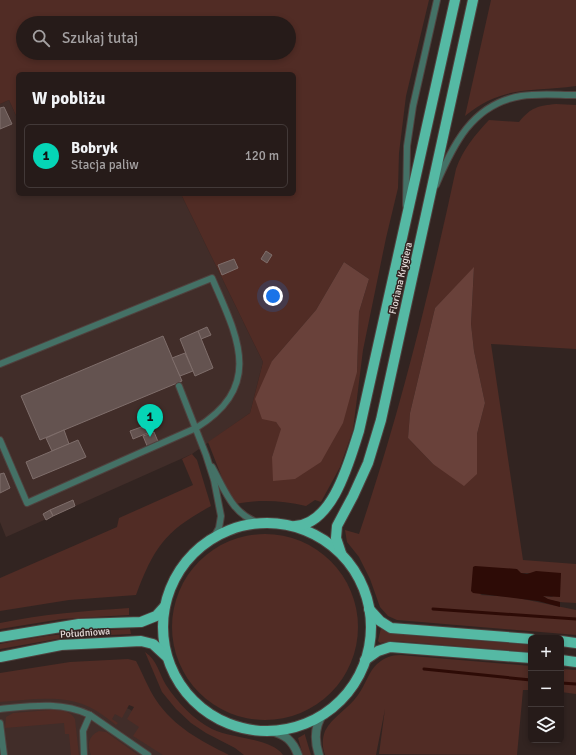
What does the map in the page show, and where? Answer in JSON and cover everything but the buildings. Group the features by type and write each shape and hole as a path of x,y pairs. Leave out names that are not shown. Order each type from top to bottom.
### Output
{"main road":[{"name":"Floriana Krygiera","path":"293,526 311,523 322,513 340,483 351,456 364,412 455,0"},
{"name":"Floriana Krygiera","path":"342,555 336,538 337,526 358,486 377,435 473,0"},
{"path":"260,523 281,524 293,526 318,536 342,555 357,576 369,609 370,635 365,660 358,676 337,704 323,714 300,726 271,731 239,727 223,721 208,713 194,702 174,674 167,658 163,632 165,606 173,581 182,566 200,547 214,537 238,527 260,523"},
{"name":"Południowa","path":"0,637 79,624 141,622 156,616 165,606"},
{"path":"369,609 380,621 391,628 528,639"},
{"name":"Południowa","path":"0,657 61,645 142,641 152,644 167,658"},
{"path":"564,641 576,643"},
{"path":"365,660 378,651 390,647 528,658"},
{"path":"564,660 576,662"}],"street":[{"path":"319,755 315,736 318,724 323,714"},
{"path":"271,731 288,738 298,755"}],"lane":[{"name":"Floriana Krygiera","path":"406,222 405,164 414,106 437,0"},
{"path":"429,201 456,141 486,110 502,101 521,96 576,94"},
{"path":"0,364 212,278 235,331 239,352 240,374 233,392 206,422 196,428 27,503 0,440"},
{"path":"179,386 196,428 214,480 221,516 219,528 214,537"},
{"path":"206,455 232,504 245,517 260,523"},
{"path":"0,709 55,705 79,710 90,715 148,755"},
{"path":"84,755 83,731 90,715"},
{"path":"0,723 4,755"}],"shaded area":[{"path":"0,0 429,0 406,96 399,153 398,188 363,350 353,430 340,467 321,502 315,500 306,506 271,501 236,504 228,493 208,442 250,413 263,362 182,196 296,196 296,72 16,72 16,116 9,100 0,104","holes":["344,262 369,279 359,312 357,372 272,457 282,429 276,422 272,361 316,310"]},
{"path":"491,0 576,0 576,86 505,94 479,106 465,116"},
{"path":"9,100 16,116 16,196 182,196 263,362 250,413 192,454 6,537 0,522 0,104"},
{"path":"556,104 576,105 576,349 491,344 523,560 576,564 576,603 554,601 542,596 553,597 533,573 521,573 480,595 513,597 576,610 576,635 397,620 388,616 380,607 370,579 359,557 347,542 345,530 359,534 388,444 413,353 456,169 462,155 470,143 489,120 519,122 527,113 535,108","holes":["474,268 471,324 474,351 485,403 477,434 477,474 433,464 408,438 410,413 435,308"]},
{"path":"344,262 369,279 359,312 357,372 343,423 321,462 295,479 273,481 272,457 281,429 276,422 262,419 255,399 272,361 316,310"},
{"path":"474,267 471,324 474,351 485,403 477,434 477,474 464,486 433,464 408,438 410,413 435,308"},
{"path":"192,454 197,460 211,506 182,524 163,542 149,564 136,595 69,600 0,611 0,578 117,527 119,518 193,485 182,459"},
{"path":"274,534 283,535 301,541 317,549 331,561 343,575 351,591 357,609 357,645 351,663 343,679 331,693 317,705 301,713 283,719 256,720 247,719 229,713 213,705 199,693 187,679 179,663 173,645 172,618 173,609 179,591 187,575 199,561 213,549 229,541 247,535"},
{"path":"473,567 517,569 521,573 527,574 536,571 561,573 560,597 543,596 560,602 560,607 538,601 473,593 471,591"},
{"path":"129,608 129,615 62,619 0,629 0,623 32,617"},
{"path":"381,628 391,633 416,636 528,645 528,652 394,641 380,643 378,641"},
{"path":"130,629 131,634 68,637 0,649 0,644 32,638 81,632"},
{"path":"145,652 155,663 166,685 176,698 186,710 198,720 212,729 270,745 283,755 244,755 235,748 206,733 191,723 176,709 162,692"},
{"path":"400,655 528,666 528,690 523,690 517,755 379,754 385,709 376,755 325,755 323,740 328,726 354,700 377,664 388,657"},
{"path":"128,659 136,661 156,700 171,718 198,739 229,755 163,755 133,736 139,727 127,719 134,707 129,705 122,718 115,714 112,719 118,723 116,725 102,714 77,702 55,699 33,699 0,702 0,673 70,662"},
{"path":"564,669 576,670 576,694 564,692"},
{"path":"0,686 89,693 129,709 200,755 0,755"},
{"path":"61,710 68,712 75,719 79,755 71,755 69,734 65,734 64,723 5,728 6,717 13,713"},
{"path":"99,731 106,732 138,755 91,755 89,741 95,733"},
{"path":"305,734 311,755 303,755 298,738"}],"waterway":[{"path":"433,609 576,619"},
{"path":"424,669 528,680"},
{"path":"564,683 576,684"}],"place":[{"name":"Bobryk","path":"150,437"}]}
